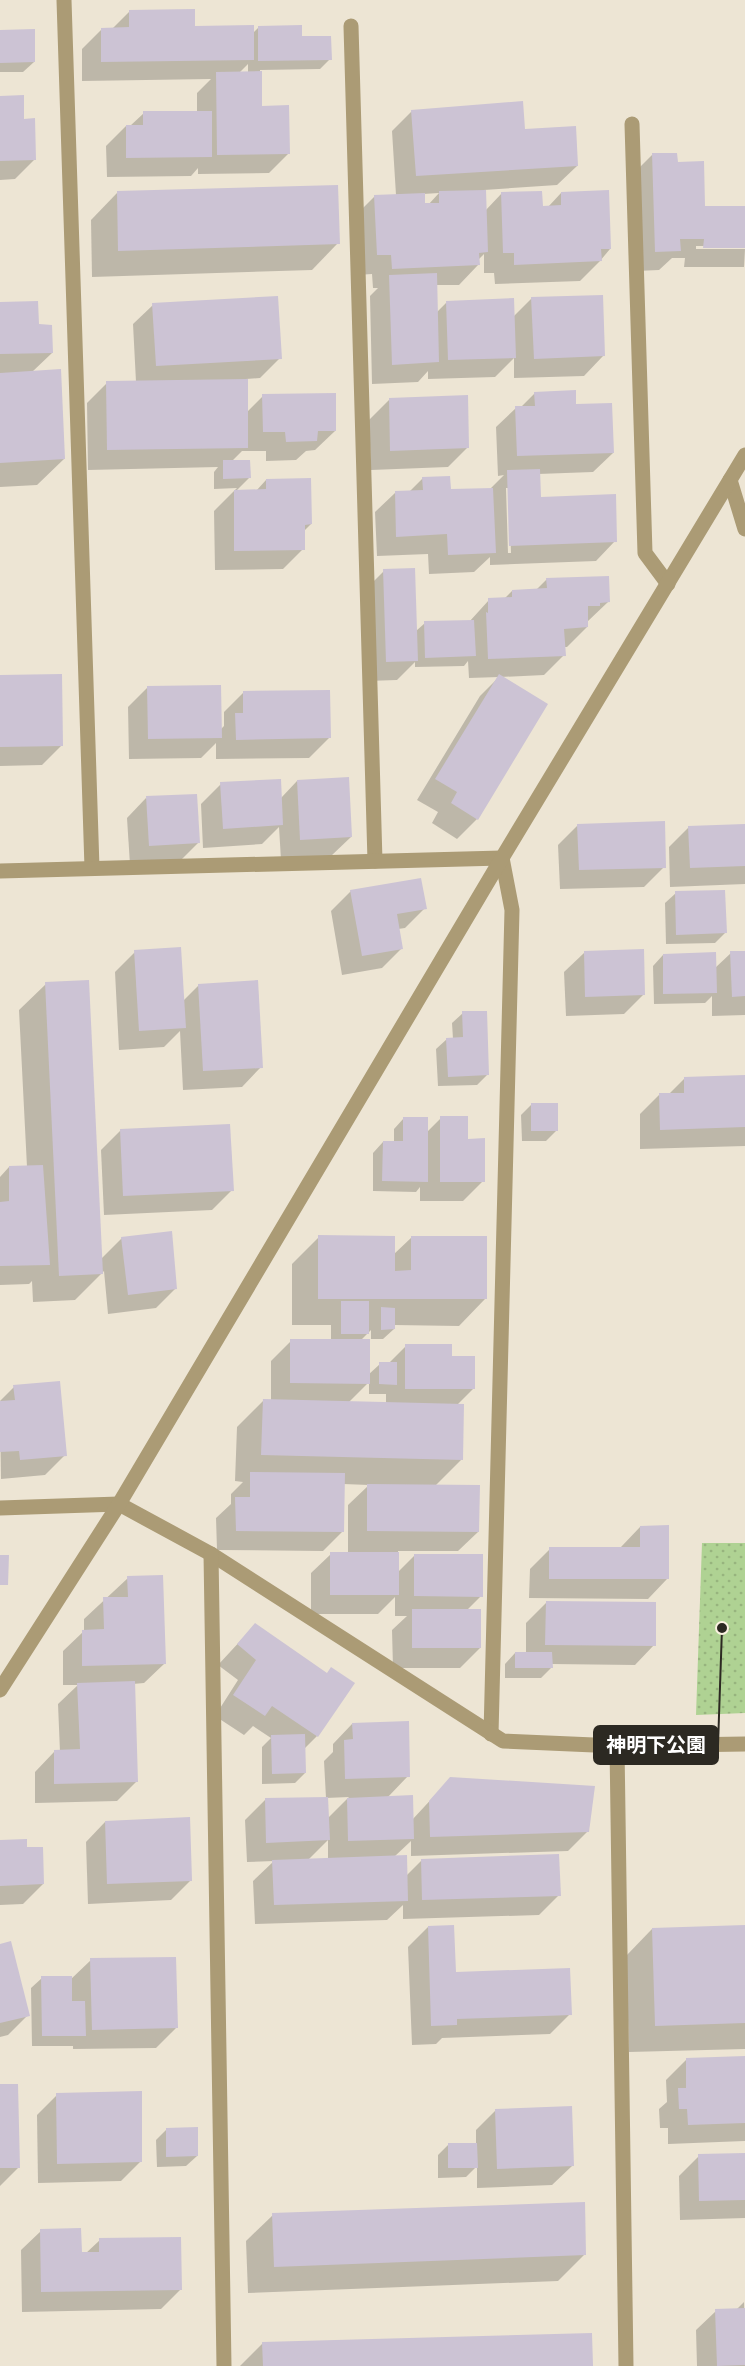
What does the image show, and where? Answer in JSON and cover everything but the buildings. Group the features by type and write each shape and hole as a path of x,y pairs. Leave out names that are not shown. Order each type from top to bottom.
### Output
{"street":[{"path":"64,0 92,868"},
{"path":"351,26 375,861"},
{"path":"632,124 645,553 668,584"},
{"path":"0,1690 119,1504 502,858 745,455"},
{"path":"730,480 745,529"},
{"path":"0,871 502,858"},
{"path":"491,1734 512,910 502,858"},
{"path":"0,1508 119,1504 211,1554 503,1741 617,1746 745,1744"},
{"path":"211,1554 224,2366"},
{"path":"617,1746 626,2366"}],"green space":[{"path":"702,1543 745,1543 745,1713 696,1715"}],"place":[{"name":"神明下公園","path":"722,1628"}]}
